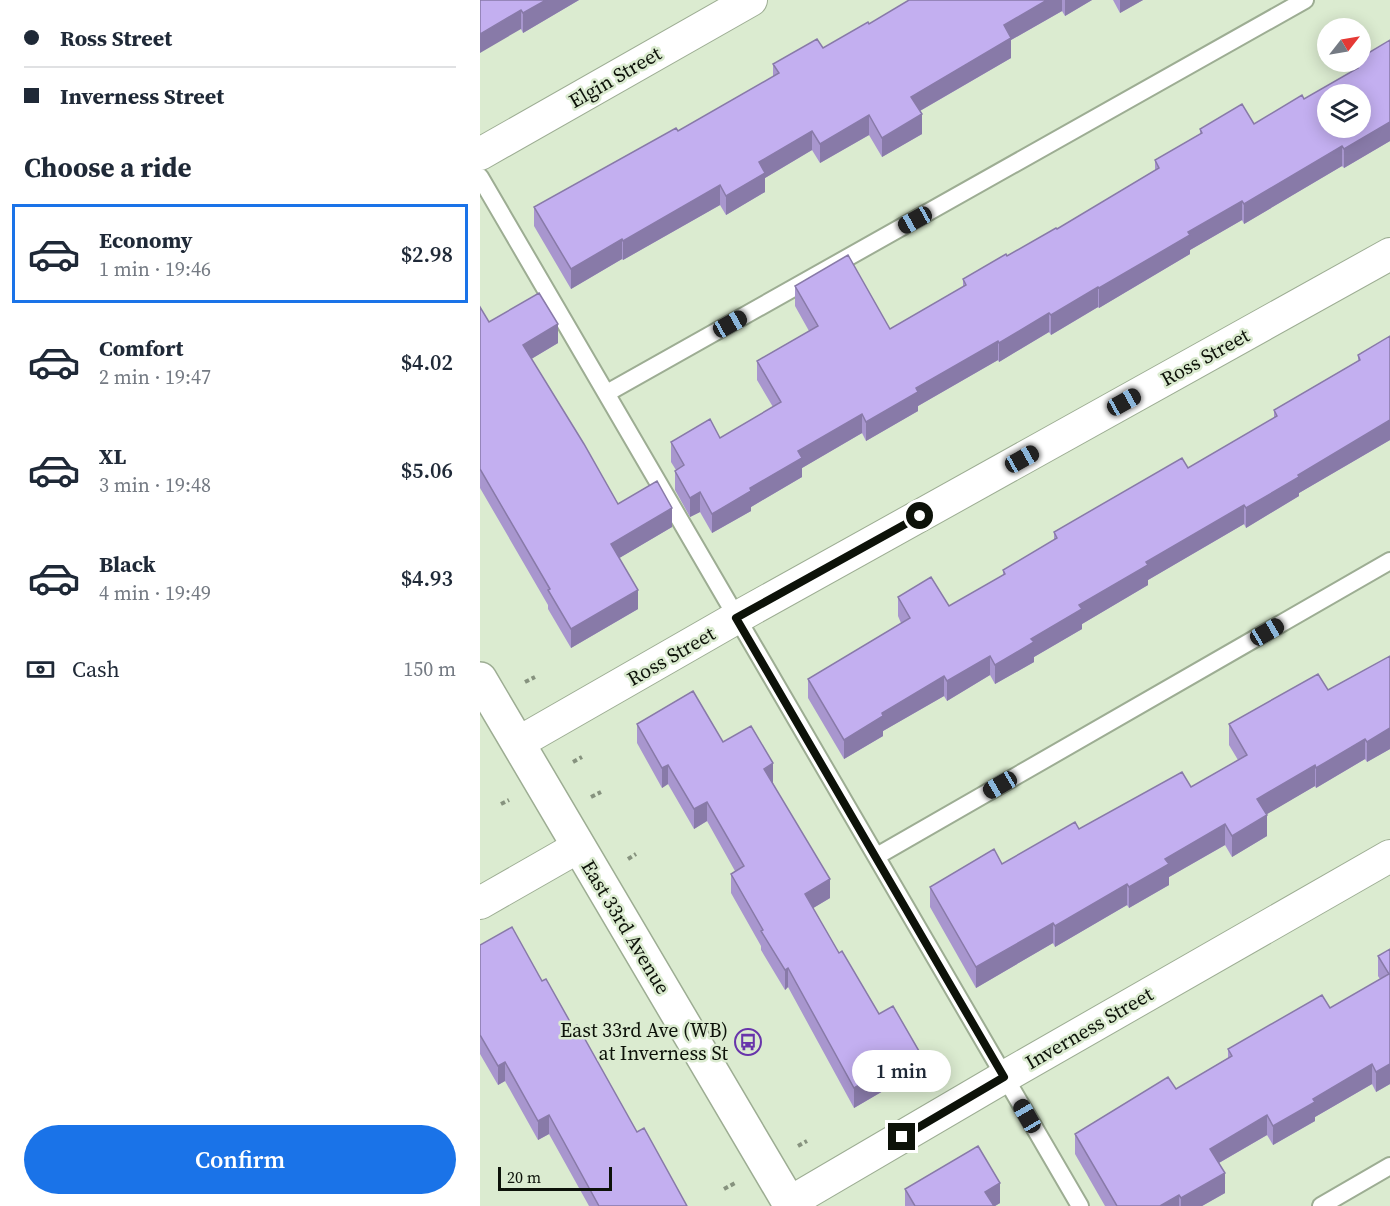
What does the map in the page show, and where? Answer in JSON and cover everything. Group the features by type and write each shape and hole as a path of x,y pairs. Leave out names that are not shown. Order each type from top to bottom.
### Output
{"street":[{"name":"Elgin Street","path":"480,154 751,0"},
{"name":"Ross Street","path":"518,743 736,618 1390,254"},
{"name":"East 33rd Avenue","path":"480,679 790,1204"},
{"path":"480,903 578,848"},
{"name":"Inverness Street","path":"790,1204 1004,1077 1390,856"}],"lane":[{"path":"607,393 1305,0"},
{"path":"480,177 1080,1206"},
{"path":"877,856 1390,561"},
{"path":"1321,1206 1390,1166"}],"path":[{"path":"525,682 535,677"},
{"path":"573,762 582,757"},
{"path":"591,797 601,792"},
{"path":"501,804 509,799"},
{"path":"627,859 636,854"},
{"path":"798,1146 807,1141"},
{"path":"724,1189 736,1183"}],"building":[{"path":"480,0 546,0 523,13 521,10 480,34"},
{"path":"909,0 1047,0 1004,25 1011,38 911,97 922,114 882,138 869,115 820,144 812,131 759,162 765,173 726,196 720,185 571,269 534,207 676,128 678,131 779,73 773,64 817,39 823,48"},
{"path":"1390,40 1390,122 1371,133 1371,84 1330,84 1351,72 1371,72 1371,51"},
{"path":"1317,92 1317,138 1363,138 1344,149 1342,146 1244,204 1242,201 1188,232 1190,235 1099,288 1051,315 1049,313 916,388 918,392 866,422 862,414 798,451 802,458 750,488 751,491 712,514 700,492 690,498 675,471 684,465 671,442 710,419 720,438 781,402 757,361 818,326 795,286 848,255 890,329 966,285 963,279 1006,254 1007,256 1057,229 1159,168 1155,160 1202,133 1200,129 1242,104 1254,124 1302,95 1304,99"},
{"path":"539,293 558,324 523,345 618,504 657,481 672,508 611,544 638,590 571,629 480,469 480,307 489,322"},
{"path":"1390,336 1390,420 1246,508 1244,505 1146,562 1148,565 1079,605 1082,609 1031,639 1034,642 995,665 990,656 947,681 944,676 882,713 883,716 844,740 808,679 910,618 898,597 931,577 949,606 1005,574 1003,570 1057,538 1054,532 1182,458 1188,468 1277,416 1274,410 1360,360 1358,355"},
{"path":"1390,656 1390,728 1367,742 1365,739 1316,768 1315,765 1257,799 1267,815 1232,836 1225,824 1165,859 1169,864 1129,887 1127,884 1055,926 1053,923 976,967 930,887 994,849 1002,864 1075,822 1079,829 1182,772 1191,787 1247,755 1229,724 1318,674 1328,690"},
{"path":"693,691 723,742 751,726 773,763 764,769 830,879 805,894 839,953 842,951 879,1014 893,1006 919,1051 854,1088 788,968 785,970 761,931 763,930 731,874 744,866 707,802 694,809 668,765 662,768 637,724"},
{"path":"512,927 542,981 546,979 573,1027 577,1025 637,1132 644,1128 687,1206 599,1206 549,1115 538,1121 505,1062 498,1066 480,1035 480,945"},
{"path":"1390,949 1390,1064 1376,1072 1372,1064 1313,1099 1315,1102 1273,1126 1267,1115 1210,1149 1225,1173 1181,1198 1179,1195 1160,1206 1117,1206 1075,1134 1168,1077 1176,1089 1232,1056 1228,1049 1322,995 1330,1008 1389,974 1378,956"},
{"path":"978,1146 1000,1183 985,1192 994,1206 915,1206 905,1189"}],"place":[{"name":"East 33rd Ave (WB) at Inverness St","path":"748,1042"}],"route":[{"path":"902,1137 1004,1077 736,618 920,516"}]}
